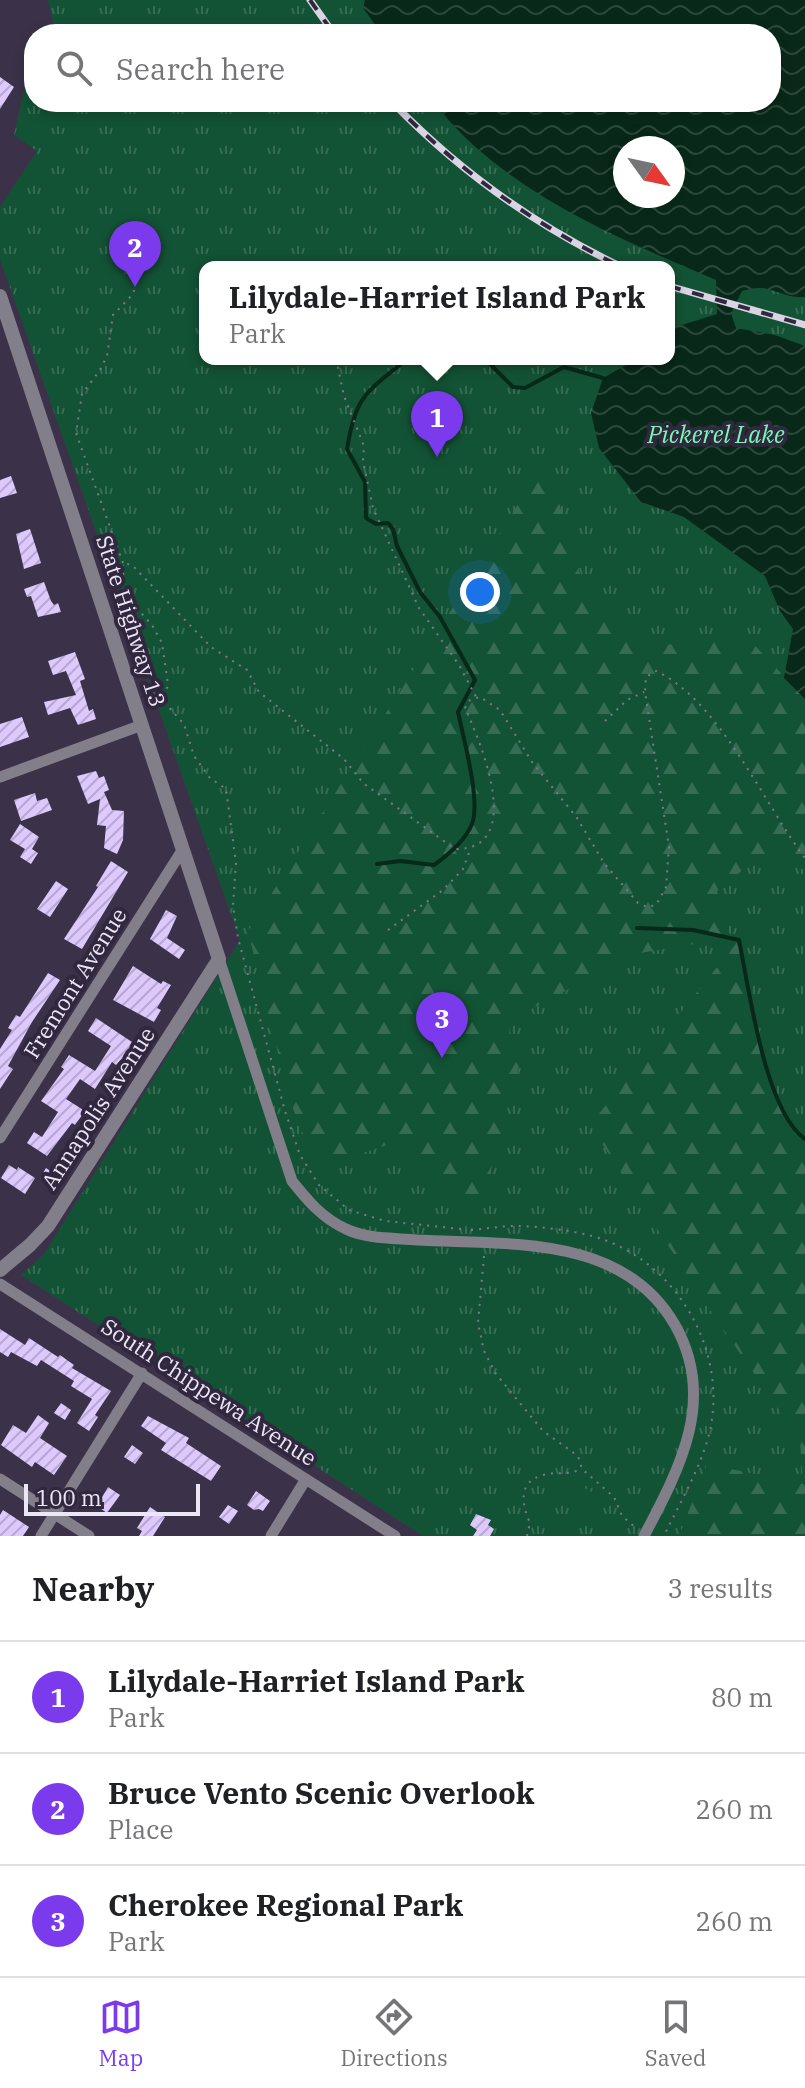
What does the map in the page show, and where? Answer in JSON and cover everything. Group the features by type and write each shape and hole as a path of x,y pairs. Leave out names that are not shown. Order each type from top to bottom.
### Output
{"street":[{"name":"State Highway 13","path":"0,296 219,959"},
{"path":"0,777 142,725"},
{"name":"Fremont Avenue","path":"0,1138 183,849"},
{"path":"219,959 292,1181 316,1211 348,1231 388,1238 572,1251 604,1261 631,1275 666,1309 685,1343 693,1378 695,1409 685,1448 640,1532"},
{"name":"Annapolis Avenue","path":"0,1270 38,1238 54,1217 219,959"},
{"name":"South Chippewa Avenue","path":"0,1284 395,1536"},
{"path":"41,1536 142,1373"},
{"path":"0,1479 89,1536"},
{"path":"271,1536 306,1479"}],"path":[{"path":"135,287 133,294 113,315 107,356 82,394 76,433 123,563 124,594 143,614 162,643 168,684 164,702 184,724 194,756 210,778 226,789 236,863 233,906 241,952"},
{"path":"337,365 344,396 364,446 363,461 373,508 419,608 459,665 476,698"},
{"path":"123,563 132,565 211,647 247,670 259,692 344,759 363,783 455,849 471,849 483,841 494,824 496,801 465,708 470,700 480,697 500,710 532,762 577,818 604,863 638,903 647,907 656,905 666,887 669,847 645,692 646,677 656,671 693,699 759,783 805,858"},
{"path":"605,721 627,700 645,692"},
{"path":"388,930 443,890 463,869 471,849"},
{"path":"484,1255 478,1323 484,1351 496,1374 543,1431 578,1456 582,1469 614,1497 622,1516 640,1532"},
{"path":"527,1536 530,1523 523,1507 523,1497 532,1480 543,1475 573,1474 582,1469"}],"green space":[{"path":"48,0 805,0 805,1536 423,1536 21,1275 44,1254 240,940 0,259 0,207 37,151 14,135 24,90 24,112 781,112 781,24 54,24"},
{"path":"546,460 582,580 637,648 746,636 805,699 805,870 761,855 717,891 731,938 634,954 507,1022 519,1066 479,1214 390,1144 338,1161 311,1155 289,1098 248,931"},
{"path":"739,940 769,1076 791,1124 805,1139 805,1536 679,1536 707,1464 803,1484 800,1440 712,1313 590,1125"},
{"path":"571,1481 603,1498 592,1517 561,1500"}],"water":[{"name":"Pickerel Lake","path":"365,0 805,0 805,297 752,288 742,291 731,313 736,328 775,335 805,346 805,699 784,678 793,629 780,611 765,576 684,517 641,502 599,448 591,413 603,378 626,365 675,365 675,327 717,314 716,280 601,228 526,186 492,161 443,112 781,112 781,24 375,24 363,8"}],"building":[{"path":"0,77 14,87 0,109"},
{"path":"11,476 17,493 0,498 0,480"},
{"path":"30,529 41,563 24,569 16,534"},
{"path":"44,582 51,601 54,605 58,603 61,612 38,617 31,596 27,597 24,589"},
{"path":"75,652 85,679 80,681 89,711 93,709 96,719 78,725 70,708 48,715 44,702 76,695 66,671 53,675 48,661"},
{"path":"22,717 29,737 0,747 0,724"},
{"path":"96,771 99,778 104,776 109,790 104,792 112,810 124,811 123,840 117,854 104,848 106,826 97,825 100,799 88,804 77,776"},
{"path":"35,793 37,801 47,798 52,810 21,821 14,800"},
{"path":"20,824 39,837 32,849 38,853 31,864 20,857 25,849 10,840"},
{"path":"111,861 128,872 82,949 64,939"},
{"path":"56,881 68,889 50,917 37,909"},
{"path":"166,910 177,916 167,938 185,950 179,959 150,939"},
{"path":"133,966 161,984 163,981 171,985 157,1008 161,1010 154,1022 113,1000"},
{"path":"48,973 60,980 32,1022 8,1066 13,1069 0,1089 0,1049 12,1030 8,1028 16,1015 20,1017"},
{"path":"96,1018 135,1044 116,1065 112,1062 95,1089 80,1079 66,1099 85,1111 47,1156 27,1143 34,1132 42,1137 58,1112 41,1101 64,1069 61,1067 69,1055 95,1071 111,1046 88,1031"},
{"path":"9,1165 35,1178 25,1194 1,1178"},
{"path":"46,1168 56,1175 49,1185 40,1178"},
{"path":"0,1329 25,1345 29,1338 58,1357 60,1355 74,1365 72,1368 111,1391 95,1415 98,1417 89,1431 77,1423 92,1399 71,1386 74,1381 41,1360 37,1366 11,1352 8,1357 0,1352"},
{"path":"61,1403 71,1410 65,1420 54,1413"},
{"path":"38,1415 49,1423 40,1438 67,1456 54,1475 35,1462 32,1467 1,1445 13,1425 26,1433"},
{"path":"148,1416 189,1438 186,1443 221,1466 211,1481 161,1450 166,1443 141,1426"},
{"path":"132,1445 143,1453 135,1464 124,1457"},
{"path":"108,1487 120,1495 107,1513 97,1506"},
{"path":"256,1491 270,1501 263,1511 247,1505"},
{"path":"228,1505 238,1511 229,1524 219,1517"},
{"path":"150,1507 165,1517 153,1536 139,1536 142,1531 137,1528"},
{"path":"3,1510 29,1527 23,1536 0,1536 0,1515"},
{"path":"476,1514 491,1520 488,1525 494,1529 490,1536 473,1536 477,1530 470,1525"}],"waterway":[{"path":"377,864 400,861 434,865 465,836 474,813 473,785 458,712 475,680 440,617 420,592 397,546 393,529 388,523 376,524 366,518 365,482 347,449 359,405 372,388 400,365"},
{"path":"491,365 513,387 525,388 564,367 603,378"},
{"path":"637,928 693,930 739,940 769,1077 791,1124 805,1139"}],"railway":[{"path":"310,0 327,24"},
{"path":"402,112 444,151 500,195 559,234 610,261"},
{"path":"675,288 805,325"}],"place":[{"name":"Bruce Vento Scenic Overlook","path":"135,287"},
{"name":"Lilydale-Harriet Island Park","path":"437,457"},
{"name":"Cherokee Regional Park","path":"442,1058"}]}
